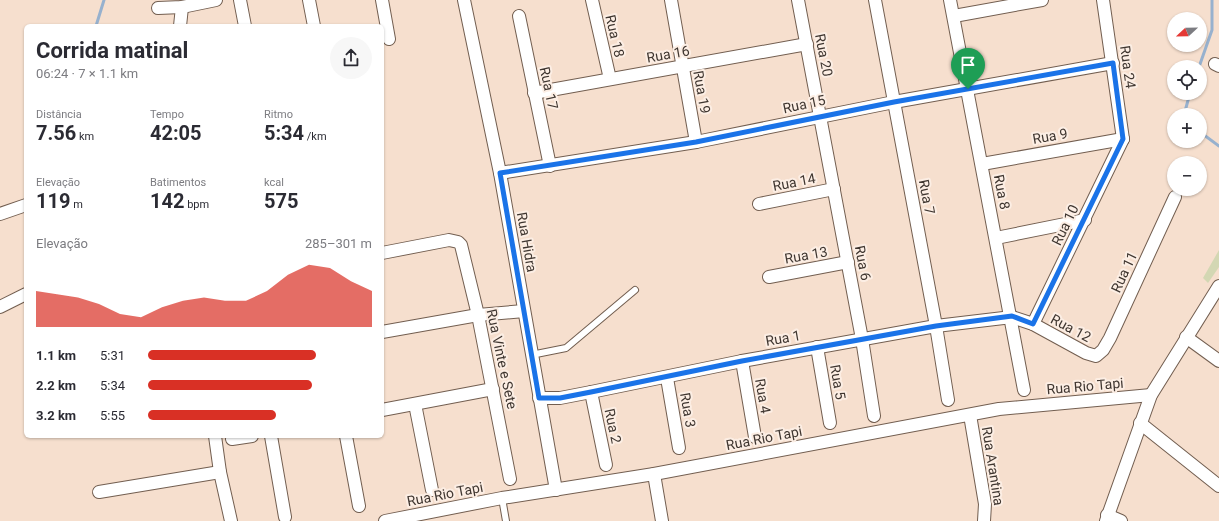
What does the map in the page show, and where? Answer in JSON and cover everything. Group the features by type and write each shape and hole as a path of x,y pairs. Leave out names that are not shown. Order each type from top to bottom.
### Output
{"street":[{"path":"158,8 182,7 216,0"},
{"path":"240,0 245,24"},
{"path":"309,0 314,24"},
{"path":"382,0 389,39"},
{"name":"Rua Hidra","path":"464,0 500,173 556,490"},
{"name":"Rua 18","path":"592,0 610,79"},
{"name":"Rua 19","path":"671,0 696,142"},
{"name":"Rua 20","path":"798,0 821,116"},
{"name":"Rua 7","path":"875,0 936,326 948,400"},
{"name":"Rua 8","path":"950,0 1012,316 1024,390"},
{"path":"954,16 1042,0"},
{"name":"Rua 24","path":"1103,0 1123,139"},
{"path":"180,24 182,7"},
{"name":"Rua 17","path":"519,16 550,166"},
{"name":"Rua 16","path":"534,93 682,68 807,44"},
{"name":"Rua 15","path":"500,173 696,142 894,102 1113,63"},
{"name":"Rua 6","path":"821,116 862,339 874,416"},
{"name":"Rua 9","path":"982,164 1123,139"},
{"name":"Rua 10","path":"1033,324 1085,220 1123,139"},
{"name":"Rua 14","path":"759,204 834,189"},
{"name":"Rua 11","path":"1096,356 1103,350 1110,338 1175,197"},
{"path":"0,214 24,206"},
{"path":"996,238 1085,220"},
{"name":"Rua Vinte e Sete","path":"384,253 449,240 458,242 461,245 478,315 510,479"},
{"name":"Rua 13","path":"769,276 848,262"},
{"path":"1121,521 1107,518 1151,395 1219,286"},
{"path":"0,307 24,295"},
{"path":"384,332 478,315 524,311"},
{"name":"Rua 1","path":"539,398 560,398 667,378 742,361 936,326 1012,316 1033,324"},
{"name":"Rua 12","path":"1033,324 1078,350 1096,356"},
{"path":"1186,337 1219,361"},
{"name":"Rua 5","path":"817,347 830,423"},
{"name":"Rua 4","path":"742,361 755,437"},
{"name":"Rua 3","path":"667,378 679,448"},
{"path":"384,410 493,390"},
{"name":"Rua 2","path":"591,392 606,465"},
{"name":"Rua Rio Tapi","path":"386,521 502,498 654,474 999,409 1151,395"},
{"path":"415,404 432,490"},
{"name":"Rua Arantina","path":"970,415 985,504 984,521"},
{"path":"1140,424 1219,486"},
{"path":"215,438 220,472 231,521"},
{"path":"232,439 239,438"},
{"path":"271,438 285,517"},
{"path":"346,438 359,506"},
{"path":"99,492 220,472"},
{"path":"654,474 662,521"}],"lane":[{"path":"531,355 566,348 636,290"},
{"path":"502,498 506,521"}],"green space":[{"path":"1219,250 1219,267 1208,283 1203,278"}],"waterway":[{"path":"97,24 104,0"},
{"path":"1201,60 1212,30 1212,0"},
{"path":"1186,108 1188,100"},
{"path":"1207,137 1219,146"}],"route":[{"path":"1113,63 1123,139 1085,220 1033,324 1012,316 936,326 742,361 667,378 560,398 539,398 500,173 696,142 821,116 968,89 1113,63"}]}
